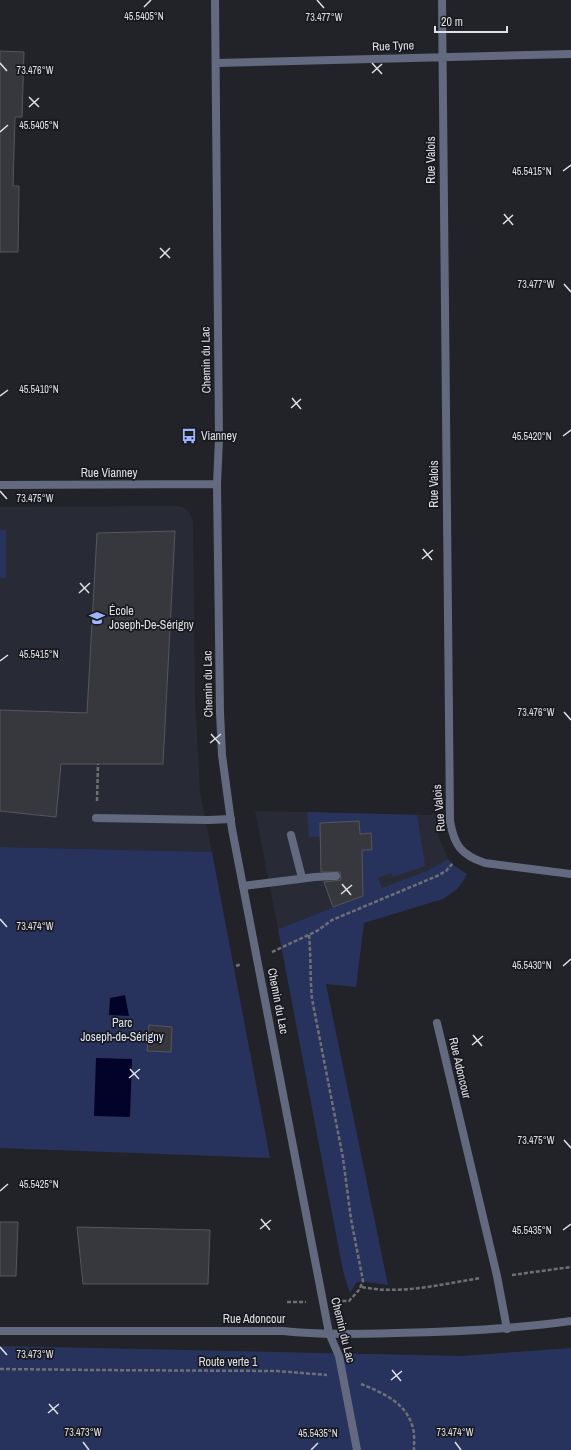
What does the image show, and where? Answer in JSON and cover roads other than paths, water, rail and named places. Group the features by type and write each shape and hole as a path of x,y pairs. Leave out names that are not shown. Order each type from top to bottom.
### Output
{"street":[{"name":"Chemin du Lac","path":"216,0 219,439 217,484 220,712 222,755 230,819 330,1333 339,1356 357,1450"},
{"name":"Rue Valois","path":"442,0 450,821 455,842 462,852 474,860 571,874"},
{"name":"Rue Tyne","path":"216,63 571,54"},
{"name":"Rue Vianney","path":"0,485 217,484"},
{"path":"96,818 230,819"},
{"path":"291,835 302,878"},
{"path":"244,886 302,878 336,876"},
{"name":"Rue Adoncour","path":"437,1023 497,1276 507,1329"},
{"name":"Rue Adoncour","path":"0,1331 284,1331 330,1333 400,1333 507,1329 571,1321"}],"place":[{"name":"Vianney","path":"189,436"},
{"name":"École Joseph-De-Sérigny","path":"97,618"}],"park label":[{"name":"Parc Joseph-de-Sérigny","path":"122,1030"}]}
